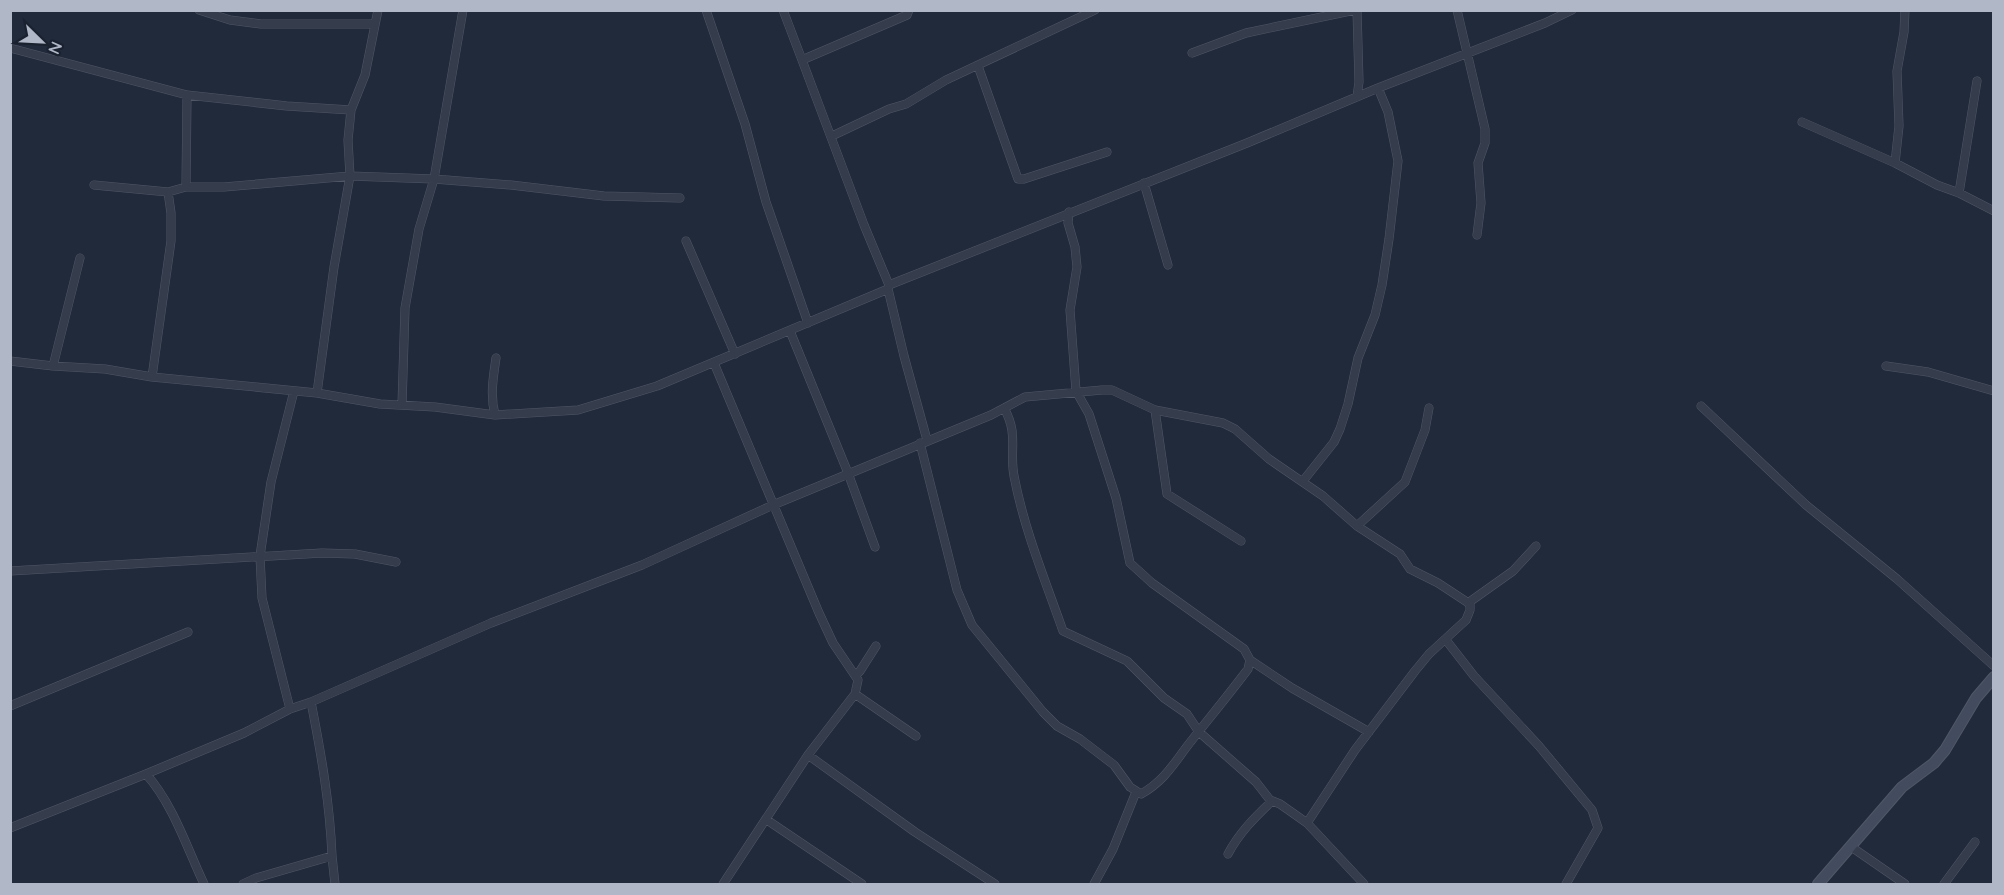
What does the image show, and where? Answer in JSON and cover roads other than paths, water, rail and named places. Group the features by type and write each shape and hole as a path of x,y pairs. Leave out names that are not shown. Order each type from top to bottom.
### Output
{"street":[{"path":"199,10 230,20 261,24 374,24"},
{"path":"317,393 334,267 350,176 348,140 351,110 365,75 378,10"},
{"path":"402,405 405,308 419,229 434,179 463,10"},
{"path":"706,10 745,124 766,202 808,323"},
{"path":"783,10 889,287 957,590 972,625 1043,712 1057,726 1080,739 1114,765 1136,792 1141,794 1164,779 1248,669 1250,660"},
{"path":"802,60 907,15 909,10"},
{"path":"832,136 889,109 906,104 946,80 1095,10"},
{"path":"1192,53 1246,33 1356,10 1359,82 1357,97"},
{"path":"1457,10 1485,129 1485,143 1478,163 1480,202 1477,236"},
{"path":"10,361 105,369 152,377 317,393 381,404 435,406 495,415 578,410 657,386 1070,212 1247,143 1378,88 1545,23 1572,10"},
{"path":"1895,163 1899,126 1897,71 1904,32 1905,10"},
{"path":"10,48 187,95 287,106 351,110"},
{"path":"978,66 1018,179 1107,152"},
{"path":"1959,193 1977,81"},
{"path":"1303,481 1334,442 1340,429 1358,358 1375,315 1382,285 1398,161 1388,112 1378,88"},
{"path":"186,187 187,95"},
{"path":"1802,122 1895,163 1937,186 1959,193 1994,211"},
{"path":"94,184 168,192 186,187 224,187 350,176 512,185 604,196 680,198"},
{"path":"1144,183 1168,265"},
{"path":"152,377 171,241 168,192"},
{"path":"1070,212 1068,223 1075,247 1077,267 1070,310 1076,391 1089,414 1116,498 1130,563 1152,583 1244,649 1250,660 1292,688 1369,732"},
{"path":"686,241 735,354"},
{"path":"53,366 80,258"},
{"path":"790,331 848,473 875,547"},
{"path":"495,415 492,404 492,382 496,358"},
{"path":"714,363 833,643 858,680 855,694 808,755 723,885"},
{"path":"1886,366 1928,372 1994,391"},
{"path":"10,828 244,733 290,709 311,702 491,623 642,565 773,505 1004,408 1025,397 1076,391 1112,390 1155,410 1223,423 1234,429 1269,459 1303,481 1357,526 1400,555 1410,569 1438,583 1470,604"},
{"path":"290,709 262,598 260,556 271,482 294,391"},
{"path":"1701,406 1806,505 1898,579 1994,666"},
{"path":"1004,408 1013,428 1014,474 1021,504 1031,540 1063,630 1127,661 1164,698 1186,714 1199,732 1256,783 1272,801 1307,823 1364,885"},
{"path":"1357,526 1405,482 1425,430 1430,408"},
{"path":"1155,410 1167,494 1240,541"},
{"path":"1307,823 1354,750 1429,654 1466,620 1470,610 1468,603 1513,571 1536,546"},
{"path":"10,571 260,556 355,554 396,562"},
{"path":"10,706 188,632"},
{"path":"1446,640 1474,676 1539,746 1592,810 1598,828 1566,885"},
{"path":"856,675 876,646"},
{"path":"1818,885 1902,787 1934,763 1945,750 1976,698 1994,677"},
{"path":"855,694 916,736"},
{"path":"311,702 323,760 335,885"},
{"path":"808,755 906,831"},
{"path":"808,755 915,832 995,885"},
{"path":"146,774 155,784 173,817 204,885"},
{"path":"1094,885 1113,849 1136,792"},
{"path":"1228,854 1246,827 1272,801"},
{"path":"767,820 862,885"},
{"path":"1944,885 1975,842"},
{"path":"1850,846 1905,885"},
{"path":"243,885 267,874 332,856"}]}
